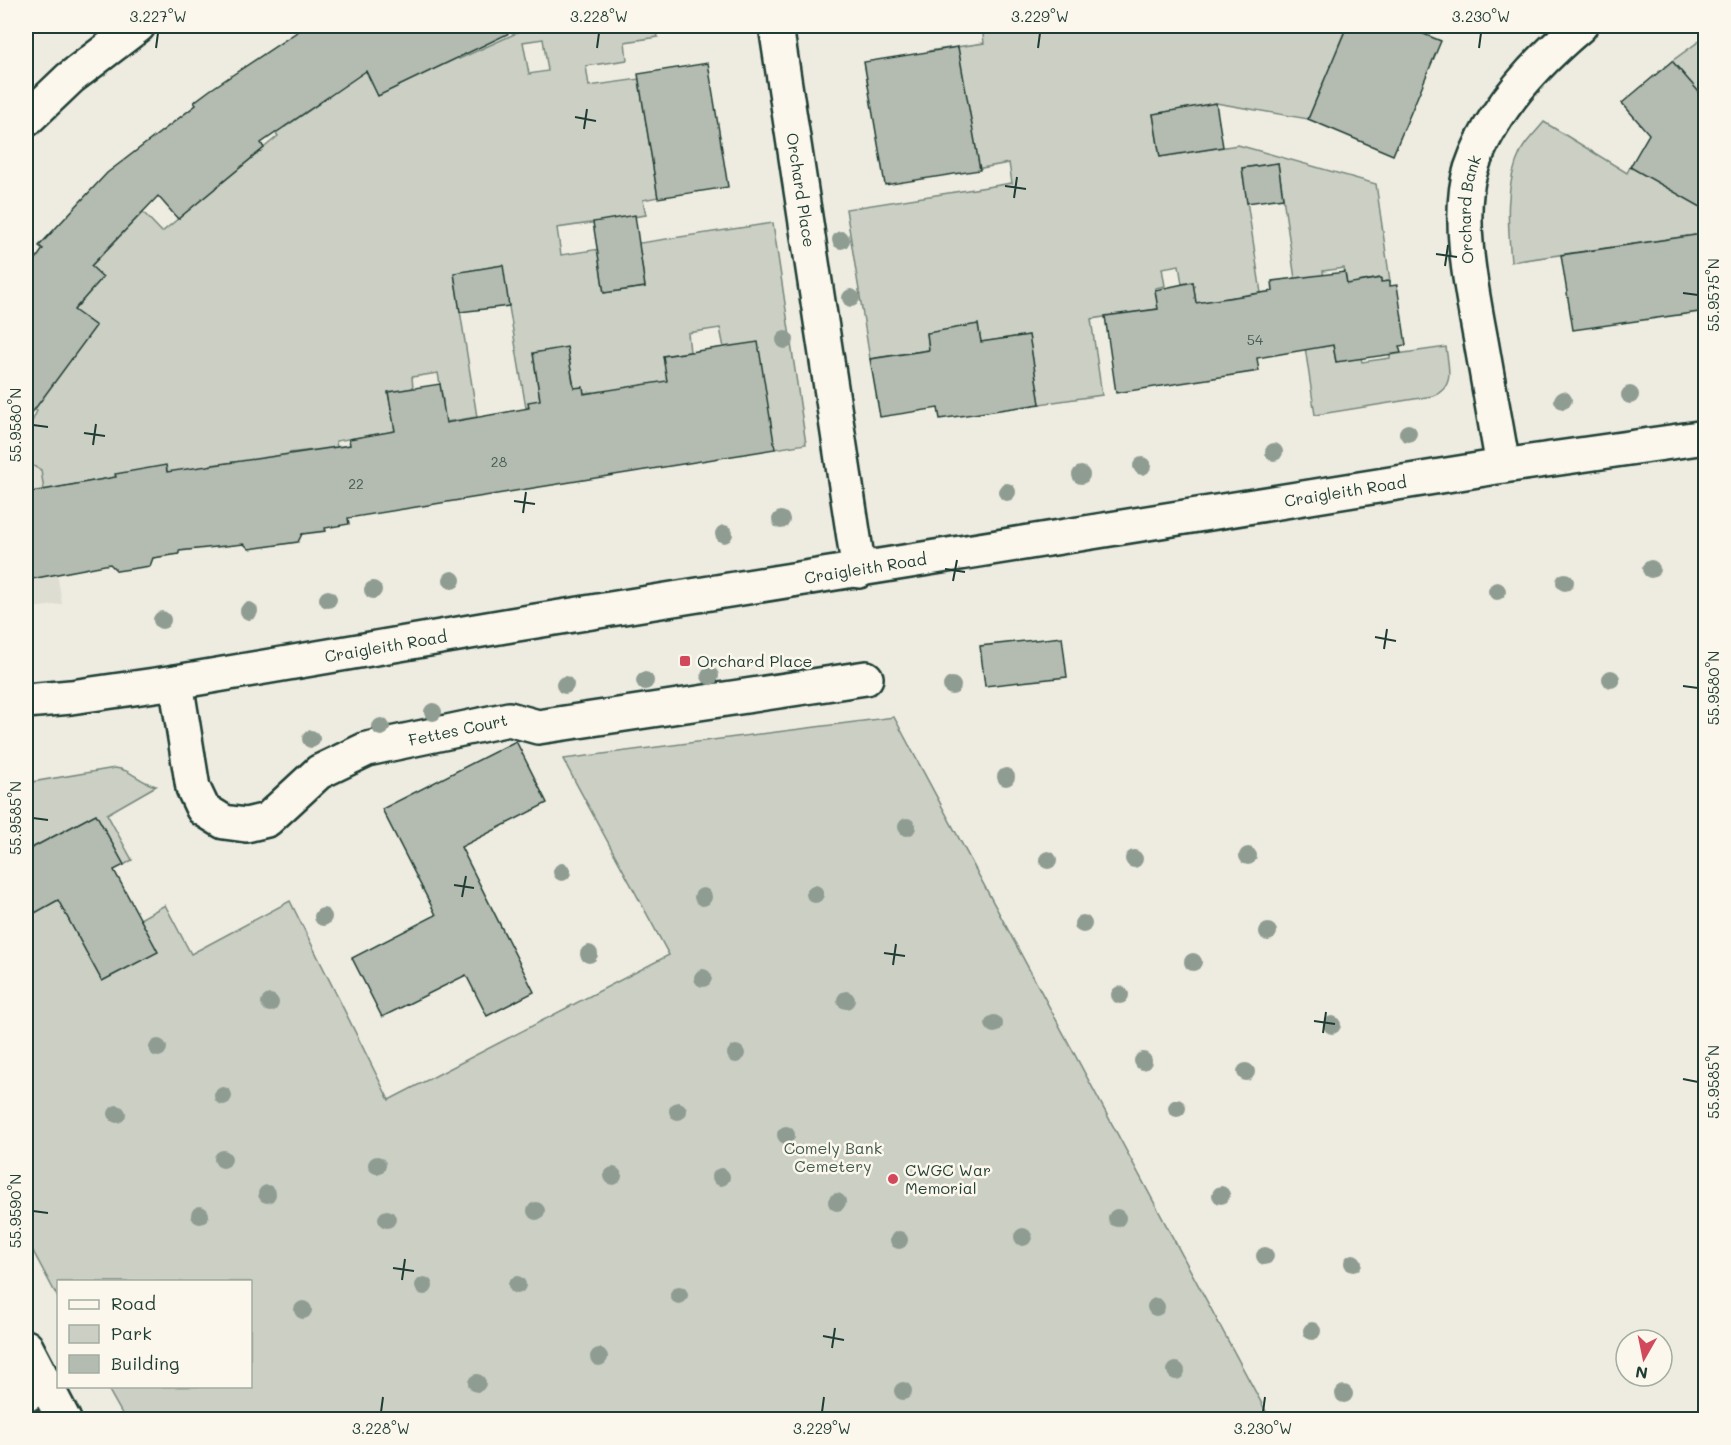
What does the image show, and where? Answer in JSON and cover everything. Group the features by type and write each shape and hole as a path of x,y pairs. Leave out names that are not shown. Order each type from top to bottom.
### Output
{"street":[{"path":"26,120 70,78 138,26"},
{"name":"Orchard Place","path":"776,26 859,571"},
{"name":"Orchard Bank","path":"1503,466 1470,277 1466,198 1470,171 1480,147 1517,89 1537,64 1580,26"},
{"name":"Craigleith Road","path":"26,701 176,682 523,623 859,571 1503,466 1706,437"},
{"name":"Fettes Court","path":"176,682 193,788 203,809 224,822 246,825 267,820 319,772 367,749 509,719 538,727 866,678"},
{"path":"26,1347 35,1389 64,1419"}],"shaded area":[{"path":"26,463 41,470 62,604 26,609"}],"green space":[{"path":"414,26 444,26 459,59 519,32 516,26 656,26 658,37 625,42 627,60 586,66 589,86 639,79 658,197 643,200 646,215 557,228 561,255 773,223 806,444 775,449 724,348 720,328 688,333 690,352 663,356 667,381 595,409 593,392 584,393 582,387 574,388 567,348 533,353 540,400 526,408 502,265 454,273 477,417 439,423 443,401 438,373 412,377 413,388 388,392 391,409 398,409 401,430 336,441 343,486 319,489 313,450 289,453 292,471 238,480 235,462 211,465 212,473 169,478 166,466 66,486 47,511 41,470 26,462 26,434 37,411 26,404 26,352 91,266 143,212 162,232 278,136 263,116 285,127 320,103 308,86","holes":["543,39 548,71 529,74 523,42","640,251 645,287 604,293 599,258"]},
{"path":"982,26 1347,26 1338,47 1359,56 1345,90 1324,81 1308,119 1216,103 1153,114 1160,157 1238,145 1376,184 1390,281 1381,282 1380,278 1359,282 1347,288 1344,268 1323,271 1326,291 1321,347 1333,345 1336,362 1361,358 1362,362 1390,358 1390,355 1446,347 1449,376 1445,387 1433,396 1315,415 1278,163 1242,168 1261,293 1196,303 1193,282 1182,284 1179,265 1162,268 1165,286 1155,288 1158,309 1091,319 1102,395 1040,404 1029,335 981,342 978,324 927,333 929,350 870,359 846,209 1012,183 1009,163 949,174 929,51 984,43"},
{"path":"1705,37 1705,100 1672,61"},
{"path":"1544,122 1627,173 1630,167 1699,179 1705,219 1700,220 1702,234 1511,262 1508,205 1512,177 1523,147"},
{"name":"Comely Bank Cemetery","path":"894,717 1270,1419 125,1419 108,1388 252,1388 252,1280 57,1280 57,1296 26,1238 26,917 58,900 102,981 157,952 140,919 165,905 191,954 290,901 389,1100 669,955 563,759"},
{"path":"115,768 156,786 107,814 132,860 124,865 96,814 26,851 26,783"}],"building":[{"path":"306,26 524,26 378,96 366,71 261,143 264,148 178,219 158,196 91,266 103,277 74,310 96,326 26,421 26,273 43,249 39,246 107,173 196,105 194,102 210,90"},
{"path":"1347,26 1404,26 1441,41 1393,155 1308,119"},
{"path":"958,47 980,170 885,185 864,62"},
{"path":"1672,61 1706,100 1706,210 1630,167 1649,134 1622,103"},
{"path":"708,63 728,187 658,198 638,74"},
{"path":"1216,103 1223,147 1160,157 1153,114"},
{"path":"1278,163 1283,198 1247,203 1242,168"},
{"path":"635,215 645,287 604,293 593,222"},
{"path":"1702,234 1706,257 1706,311 1573,330 1561,255"},
{"path":"503,265 509,306 460,312 454,273"},
{"path":"1345,272 1347,284 1381,278 1381,282 1390,281 1390,286 1397,285 1406,345 1399,346 1401,353 1336,362 1333,345 1257,358 1259,371 1116,393 1105,316 1158,309 1155,290 1193,282 1196,303 1273,291 1272,281"},
{"path":"978,324 981,342 1029,335 1040,404 940,419 938,408 880,417 870,359 929,350 927,333"},
{"path":"758,342 775,449 348,518 349,524 325,528 326,531 302,534 298,542 249,549 244,544 179,551 179,554 153,558 150,566 117,571 110,564 26,580 26,493 116,477 115,474 166,465 167,472 350,445 349,439 395,431 388,392 440,384 446,423 529,408 528,402 540,400 533,353 567,347 574,388 583,387 584,394 667,381 663,356"},
{"path":"1062,637 1067,677 985,686 980,646"},
{"path":"516,741 547,803 461,847 534,992 487,1016 466,975 382,1017 352,958 436,915 382,809"},
{"path":"96,814 124,865 114,870 158,952 102,981 58,900 26,918 26,851"}],"place":[{"name":"Orchard Place","path":"685,661"},
{"name":"CWGC War Memorial","path":"893,1179"}]}
